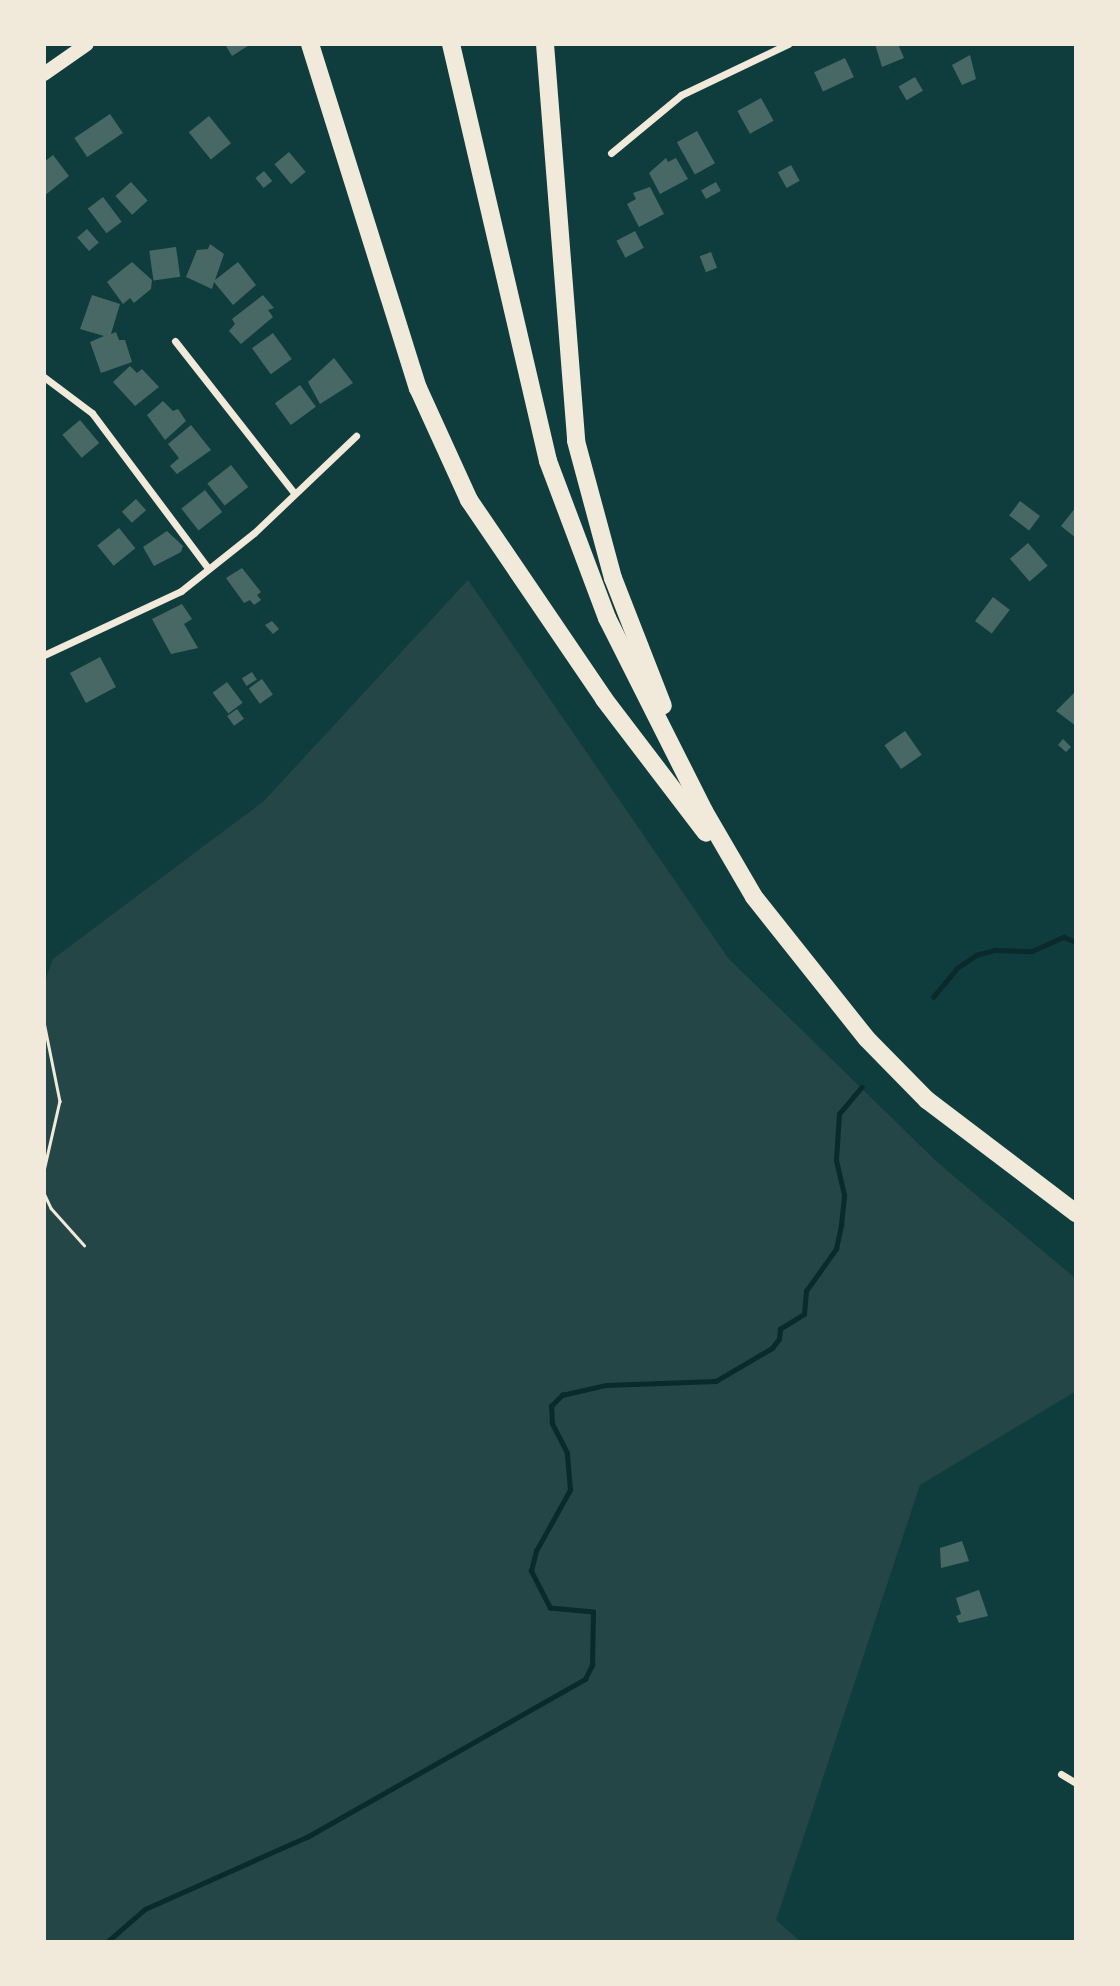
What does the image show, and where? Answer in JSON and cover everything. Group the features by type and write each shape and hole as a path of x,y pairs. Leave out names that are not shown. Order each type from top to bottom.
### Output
{"highway":[{"path":"310,44 418,388 469,500 604,699 754,897 867,1039 927,1100 1076,1213"},
{"path":"451,44 548,461 607,618 704,811 754,897"},
{"path":"545,44 576,441 613,578 704,811"}],"main road":[{"path":"44,74 87,44"}],"street":[{"path":"611,153 681,95 788,44"},
{"path":"175,341 294,493"},
{"path":"44,377 92,413 208,568"},
{"path":"44,655 181,591 356,436"},
{"path":"1061,1774 1076,1783"}],"path":[{"path":"44,1022 60,1101 44,1171"},
{"path":"44,1193 51,1208 84,1245"}],"shaded area":[{"path":"468,580 728,958 937,1162 1076,1279 1076,1391 920,1485 776,1920 801,1942 44,1942 44,984 53,959 264,801"}],"building":[{"path":"225,44 251,44 232,56"},
{"path":"875,44 898,44 904,58 882,67"},
{"path":"970,55 976,79 962,85 952,65"},
{"path":"845,58 854,77 823,91 814,72"},
{"path":"915,77 923,91 907,100 899,86"},
{"path":"761,98 774,121 750,134 737,111"},
{"path":"110,114 123,133 87,157 74,138"},
{"path":"209,116 231,143 211,160 189,132"},
{"path":"697,131 715,163 695,175 677,142"},
{"path":"289,152 306,172 291,184 274,164"},
{"path":"53,155 69,176 44,196 44,162"},
{"path":"666,158 668,162 676,158 688,179 660,194 649,173"},
{"path":"791,165 800,181 787,188 778,172"},
{"path":"264,171 272,181 264,188 255,178"},
{"path":"131,182 148,201 132,215 115,196"},
{"path":"716,182 721,191 706,199 701,190"},
{"path":"650,187 664,214 639,227 627,204 636,199 633,193"},
{"path":"103,197 122,222 106,233 88,208"},
{"path":"87,229 99,243 89,251 77,238"},
{"path":"635,231 644,248 625,258 616,241"},
{"path":"210,244 224,254 215,280 238,262 256,285 233,305 214,282 212,289 186,277 197,250 208,249"},
{"path":"176,247 180,277 153,280 149,251"},
{"path":"711,252 717,268 706,272 700,256"},
{"path":"132,262 152,280 151,289 134,303 130,298 123,304 107,282"},
{"path":"92,295 120,304 111,334 116,332 119,340 125,340 132,362 101,373 90,342 104,336 80,329"},
{"path":"263,295 274,308 268,310 273,317 241,344 229,331 235,324 232,319"},
{"path":"273,333 292,359 271,374 252,348"},
{"path":"334,358 353,383 320,404 308,382"},
{"path":"130,366 137,373 142,369 159,387 135,406 113,382"},
{"path":"300,385 316,407 291,425 275,403"},
{"path":"163,401 173,411 178,409 186,421 165,440 147,415"},
{"path":"80,420 99,443 82,458 62,435"},
{"path":"191,425 211,450 177,474 170,466 179,458 168,444"},
{"path":"231,465 248,487 225,506 207,483"},
{"path":"205,490 222,512 199,531 181,508"},
{"path":"136,499 146,510 132,523 122,512"},
{"path":"1020,501 1040,516 1029,530 1009,515"},
{"path":"1076,507 1076,538 1061,526"},
{"path":"119,528 135,548 114,566 97,546"},
{"path":"167,531 183,546 181,552 154,566 143,547"},
{"path":"1028,543 1048,566 1030,581 1010,559"},
{"path":"242,568 261,592 257,595 261,600 254,605 250,600 244,603 226,578"},
{"path":"993,597 1010,610 992,634 975,621"},
{"path":"182,604 192,619 184,624 198,648 171,654 152,619"},
{"path":"272,621 279,629 273,634 265,625"},
{"path":"100,657 116,687 86,703 70,673"},
{"path":"252,672 257,680 247,686 242,678"},
{"path":"262,679 273,695 260,704 249,688"},
{"path":"227,682 243,703 228,714 213,693"},
{"path":"1076,693 1076,726 1056,711"},
{"path":"237,709 244,719 234,726 227,716"},
{"path":"905,731 922,755 901,769 885,745"},
{"path":"1063,739 1071,747 1066,752 1058,745"},
{"path":"962,1541 969,1561 941,1568 940,1548"},
{"path":"979,1590 988,1616 959,1623 956,1616 961,1614 956,1598"}],"waterway":[{"path":"933,997 957,968 976,955 995,950 1032,951 1064,937 1076,942"},
{"path":"107,1942 145,1909 307,1837 585,1679 592,1665 593,1612 550,1608 531,1571 536,1551 570,1490 567,1453 552,1424 551,1406 562,1395 606,1385 716,1381 772,1348 779,1339 780,1329 804,1314 806,1291 836,1249 844,1195 836,1160 839,1114 862,1087"}]}
